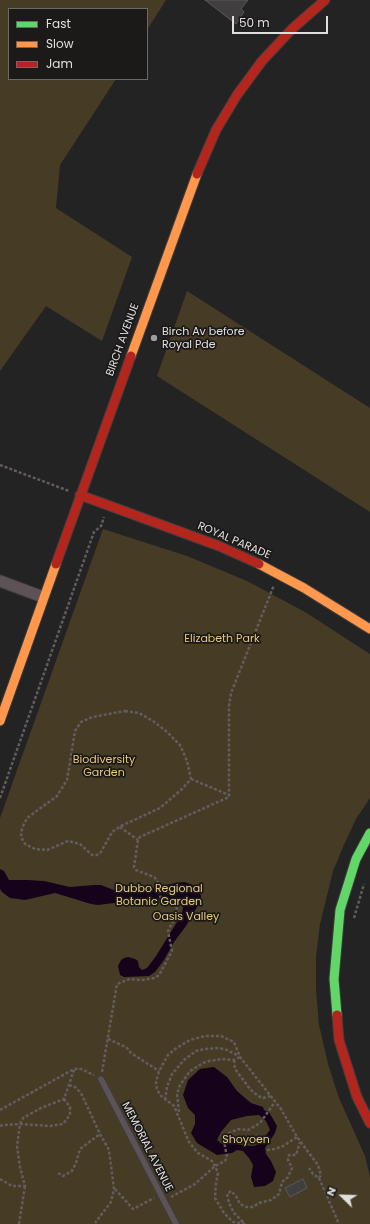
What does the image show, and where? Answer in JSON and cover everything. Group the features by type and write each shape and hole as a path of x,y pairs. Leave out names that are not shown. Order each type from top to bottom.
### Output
{"street":[{"name":"BIRCH AVENUE","path":"0,721 183,208 216,130 237,95 262,61 292,29 325,0"},
{"name":"ROYAL PARADE","path":"80,495 219,546 279,574 370,629"},
{"path":"0,581 43,597"},
{"path":"370,832 356,859 340,910 334,979 339,1040 357,1097 370,1123"}],"lane":[{"name":"MEMORIAL AVENUE","path":"101,1079 176,1224"}],"path":[{"path":"0,465 80,495"},
{"path":"0,798 94,532 101,526 109,505"},
{"path":"0,1110 74,1069 88,1071 101,1079 116,984 130,979 141,980 155,978 159,975 172,951 168,931 178,912 176,906 170,904 162,905 158,883 154,877 136,870 134,867 138,840 140,837 229,797 229,706 231,693 279,574"},
{"path":"125,711 139,713 153,721 180,745 187,761 191,779 160,808 112,832 101,852 97,855 92,855 80,844 68,841 47,850 35,849 25,844 20,837 22,828 28,818 57,796 67,780 75,731 81,722 92,717 125,711"},
{"path":"191,779 229,794"},
{"path":"120,827 138,840"},
{"path":"354,920 366,878"},
{"path":"244,1223 233,1222 224,1213 215,1198 218,1173 215,1166 212,1161 198,1153 189,1142 174,1106 165,1100 157,1089 156,1082 159,1071 168,1055 175,1049 190,1040 205,1036 221,1036 230,1040 236,1045 240,1057 281,1109 300,1141 318,1165 321,1175 319,1178"},
{"path":"108,1039 126,1047 159,1071"},
{"path":"165,1100 167,1087 172,1074 184,1060 196,1051 205,1048 219,1048 227,1050 240,1057"},
{"path":"179,1115 177,1094 180,1085 190,1071 209,1061 222,1059 234,1060 240,1057"},
{"path":"234,1060 235,1069 250,1090 263,1098 270,1096"},
{"path":"19,1224 25,1186 17,1146 20,1124 23,1118 41,1108 64,1099 74,1069"},
{"path":"69,1086 75,1087 81,1093 109,1150 114,1189 111,1202 95,1224"},
{"path":"0,1126 20,1124 50,1126 63,1124 70,1115 70,1107 64,1099"},
{"path":"163,1201 195,1184 215,1166 225,1161 227,1155 224,1143 225,1137 231,1132 239,1129 248,1130 260,1123 275,1102"},
{"path":"58,1173 63,1176 72,1171 80,1149 100,1134"},
{"path":"267,1150 283,1146 298,1137"},
{"path":"244,1223 234,1213 229,1203 227,1194 231,1191 236,1196 240,1204 246,1207 253,1207 259,1203 271,1200 279,1194 282,1182 288,1177 292,1168 288,1160 289,1155 296,1155 300,1141"},
{"path":"309,1168 313,1174 319,1178 339,1224"},
{"path":"0,1179 12,1186 25,1186"},
{"path":"114,1189 133,1209 160,1195"}],"green space":[{"path":"0,0 166,0 148,28 148,8 8,8 8,80 115,80 60,165 56,208 132,257 102,341 46,306 0,371"},
{"path":"187,291 370,408 370,512 157,376"},
{"name":"Dubbo Regional Botanic Garden","path":"103,529 187,556 247,581 305,612 370,654 370,798 356,819 333,871 320,924 316,957 316,990 319,1025 328,1064 339,1098 365,1156 370,1177 370,1224 0,1224 0,818"}],"shaded area":[{"path":"0,869 4,871 9,880 44,881 70,887 101,885 126,893 184,882 199,889 201,900 186,926 155,972 149,976 124,977 120,975 118,966 124,958 128,957 138,961 139,967 142,970 147,968 156,956 182,914 183,908 180,902 162,899 141,904 114,903 98,905 55,893 25,900 10,898 0,889"},
{"path":"214,1067 227,1077 237,1091 251,1103 263,1107 264,1110 269,1112 277,1126 275,1133 265,1148 266,1154 276,1172 273,1181 265,1186 254,1187 251,1177 253,1165 243,1151 237,1150 232,1153 217,1155 197,1143 191,1133 195,1124 195,1115 188,1108 183,1095 188,1080 200,1069","holes":["259,1115 266,1121 270,1130 260,1143 254,1146 240,1145 230,1141 227,1144 222,1144 217,1140 221,1132 231,1120"]}],"building":[{"path":"205,0 248,0 241,9 244,12 236,24"},
{"path":"303,1179 307,1188 290,1197 285,1188"}],"traffic: fast":[{"path":"337,1015 334,979 340,910 356,859 370,833"}],"traffic: slow":[{"path":"131,356 197,174"},
{"path":"0,721 56,564"},
{"path":"259,564 304,588 370,629"}],"traffic: jam":[{"path":"197,174 216,130 237,95 262,61 292,29 325,0"},
{"path":"56,564 131,356"},
{"path":"80,495 219,546 259,564"},
{"path":"337,1015 339,1040 357,1097 370,1123"}],"place":[{"name":"Birch Av before Royal Pde","path":"154,338"}],"park label":[{"name":"Elizabeth Park","path":"222,639"},
{"name":"Biodiversity Garden","path":"104,766"},
{"name":"Oasis Valley","path":"186,917"},
{"name":"Shoyoen","path":"246,1140"}]}
